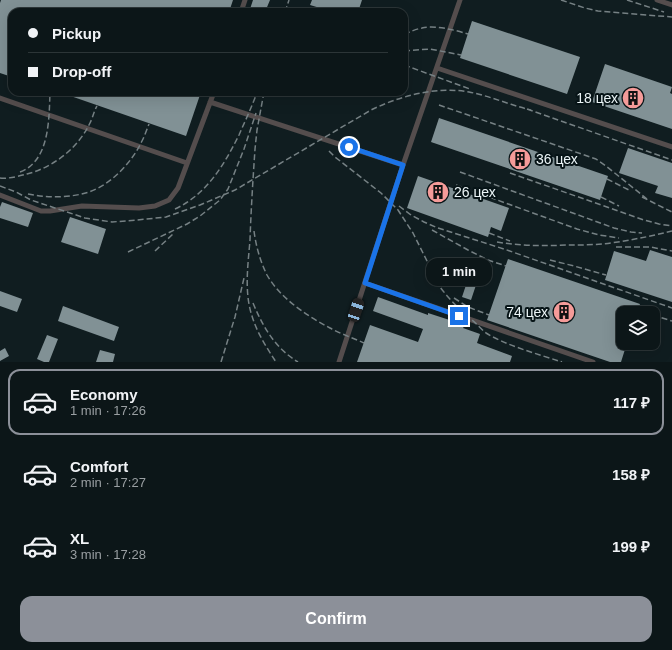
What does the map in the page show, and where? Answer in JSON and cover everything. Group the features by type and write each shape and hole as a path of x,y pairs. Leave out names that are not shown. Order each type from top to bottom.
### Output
{"lane":[{"path":"339,362 403,165 460,0"},
{"path":"657,0 672,5"},
{"path":"437,68 672,147"},
{"path":"0,195 41,211 82,206 139,208 155,206 169,200 178,188 212,96"},
{"path":"0,98 187,163"},
{"path":"210,102 403,165"},
{"path":"365,283 593,362"}],"building":[{"path":"1,0 233,0 230,8 8,8 8,76 0,73"},
{"path":"253,0 270,0 267,8 250,8"},
{"path":"312,0 362,0 359,8 320,8 310,5"},
{"path":"472,21 580,57 567,94 460,58"},
{"name":"18 цех","path":"605,64 672,87 670,93 672,94 672,129 592,102"},
{"path":"71,96 200,96 186,136"},
{"name":"36 цех","path":"439,118 608,176 600,200 431,142"},
{"path":"628,148 672,163 672,198 655,193 658,186 619,173"},
{"name":"26 цех","path":"418,176 509,208 501,231 491,227 488,237 407,208"},
{"path":"2,202 33,213 28,227 0,218 0,207"},
{"path":"70,217 106,229 98,254 61,242"},
{"path":"650,250 672,257 672,302 605,280 614,251 646,261"},
{"name":"74 цех","path":"508,259 640,304 639,306 616,306 616,350 625,350 621,362 610,362 487,320"},
{"path":"474,261 483,264 471,300 462,297"},
{"path":"0,291 22,299 17,312 0,306"},
{"path":"378,297 428,315 428,313 465,325 463,328 480,334 477,343 512,356 510,362 357,362 370,325 418,342 423,329 373,311"},
{"path":"63,306 119,327 114,341 58,321"},
{"path":"47,335 58,339 49,362 44,362 37,359"},
{"path":"5,348 9,356 0,361 0,351"},
{"path":"100,350 115,354 113,362 96,362"}],"railway":[{"path":"286,8 289,0"},
{"path":"561,0 598,11 672,17"},
{"path":"627,0 664,12"},
{"path":"408,32 420,28 433,27 468,34"},
{"path":"408,51 430,49 461,55"},
{"path":"408,66 470,89"},
{"path":"0,186 31,200 85,218 112,222 166,217 200,205 235,190 371,110 394,100 431,91 457,90 492,98 531,110"},
{"path":"20,172 30,166 37,159 42,149 48,126 50,96"},
{"path":"175,209 186,203 205,187 221,168 239,135 256,96"},
{"path":"263,96 255,149 247,288 254,322 262,340 276,362"},
{"path":"439,105 596,159 647,199"},
{"path":"0,178 14,177 37,171 56,161 79,141 91,121 97,106"},
{"path":"527,109 672,160"},
{"path":"128,252 187,224 220,200 228,189 256,113"},
{"path":"28,194 51,197 67,196 89,192 106,184 133,157 149,124"},
{"path":"329,151 381,193 398,210 413,233 440,287 447,296 486,333 513,346 562,362"},
{"path":"460,172 614,228 642,233"},
{"path":"510,173 644,220 672,226"},
{"path":"607,179 629,190"},
{"path":"456,185 577,229 599,235 619,238"},
{"path":"601,197 619,206"},
{"path":"642,197 672,212"},
{"path":"399,206 411,215 438,228 504,249 672,308"},
{"path":"432,230 488,260 506,266"},
{"path":"254,231 259,253 267,275 279,291 295,306 312,318 334,330 364,343"},
{"path":"497,242 550,246 595,245 627,241 672,231"},
{"path":"489,233 510,241"},
{"path":"155,251 173,234"},
{"path":"616,247 650,247 672,251"},
{"path":"550,260 606,275"},
{"path":"221,362 235,317 244,278"},
{"path":"454,298 468,307 489,315"},
{"path":"253,303 266,329 276,344 298,362"},
{"path":"660,317 672,321"}],"place":[{"name":"18 цех","path":"633,98"},
{"name":"36 цех","path":"520,159"},
{"name":"26 цех","path":"438,192"},
{"name":"74 цех","path":"564,312"}],"route":[{"path":"349,147 403,165 365,283 459,316"}]}
